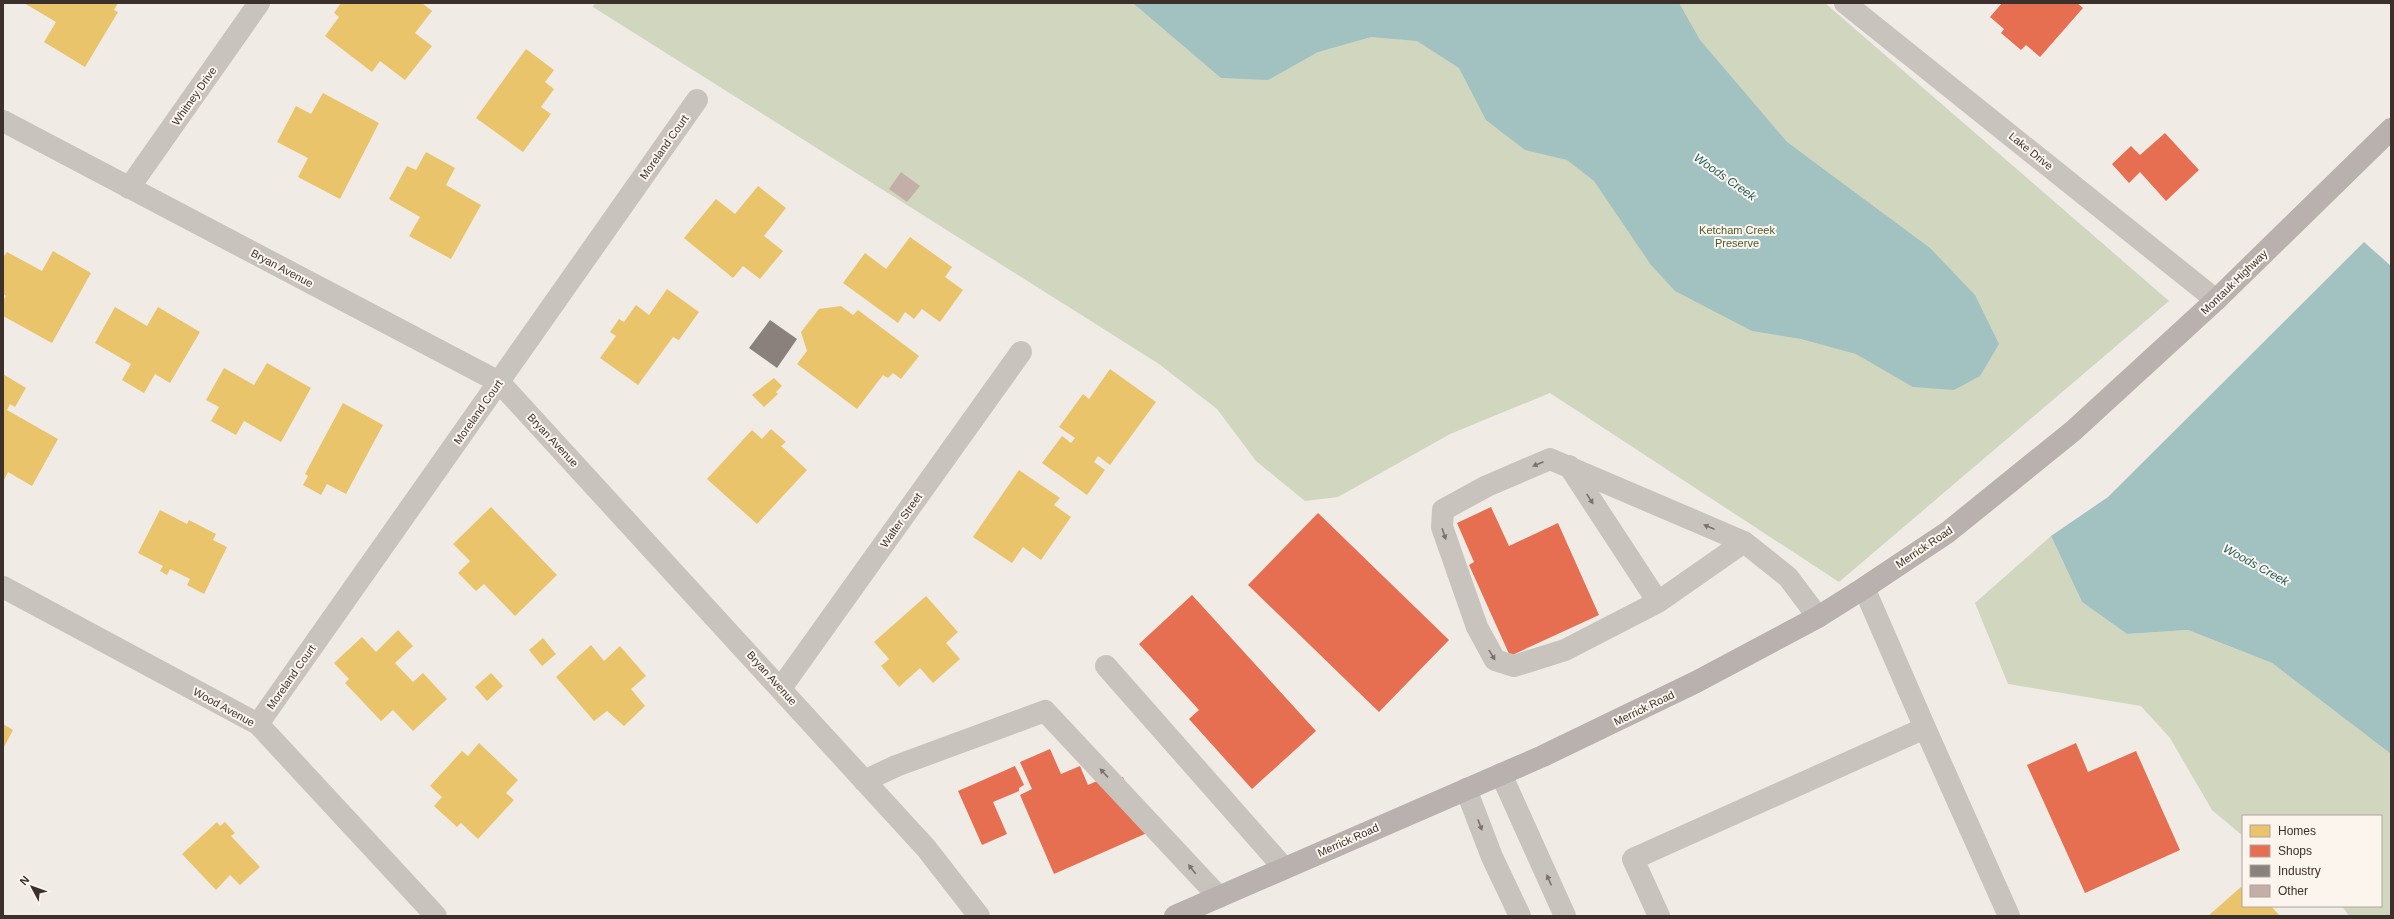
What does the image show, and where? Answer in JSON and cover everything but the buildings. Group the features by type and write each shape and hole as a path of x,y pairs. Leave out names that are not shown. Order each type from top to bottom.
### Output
{"main road":[{"name":"Montauk Highway","path":"2073,431 2216,300 2391,129"},
{"name":"Merrick Road","path":"1175,916 1543,756 1696,682 1818,617 1948,532 2073,431"}],"street":[{"name":"Whitney Drive","path":"129,188 259,3"},
{"name":"Lake Drive","path":"1846,3 2216,300"},
{"name":"Moreland Court","path":"258,724 697,100"},
{"name":"Bryan Avenue","path":"3,121 499,382 926,848 979,916"},
{"name":"Walter Street","path":"781,688 1021,352"},
{"path":"1744,542 1658,602 1565,650 1514,666 1495,660 1477,627 1442,527 1443,510 1487,486 1550,459 1744,542 1788,577 1818,617"},
{"path":"1569,466 1658,602"},
{"name":"Wood Avenue","path":"3,587 258,724 436,916"},
{"path":"1864,588 2009,916"},
{"path":"1106,666 1250,832 1284,868"},
{"path":"864,781 896,766 1045,711 1219,897"},
{"path":"1659,916 1633,859 1925,728"},
{"path":"1501,774 1565,916"},
{"path":"1466,789 1492,857 1520,916"}],"green space":[{"name":"Ketcham Creek Preserve","path":"595,3 1825,3 2169,301 1839,582 1550,393 1450,434 1338,497 1305,501 1256,461 1217,409 1159,364 593,7"},
{"path":"2051,536 2082,602 2127,634 2188,630 2272,663 2391,754 2391,916 2349,916 2343,907 2382,907 2382,815 2242,815 2242,835 2212,810 2170,738 2141,706 2008,684 1975,603"}],"water":[{"name":"Woods Creek","path":"1133,3 1679,3 1700,40 1787,142 1930,248 1975,295 1999,344 1980,376 1954,390 1913,387 1856,354 1801,339 1752,331 1675,291 1651,265 1594,181 1567,160 1525,150 1486,120 1459,68 1417,41 1371,37 1318,52 1268,80 1221,78"},
{"name":"Woods Creek","path":"2364,242 2391,266 2391,754 2272,663 2188,630 2127,634 2082,602 2051,536 2108,497"}]}
